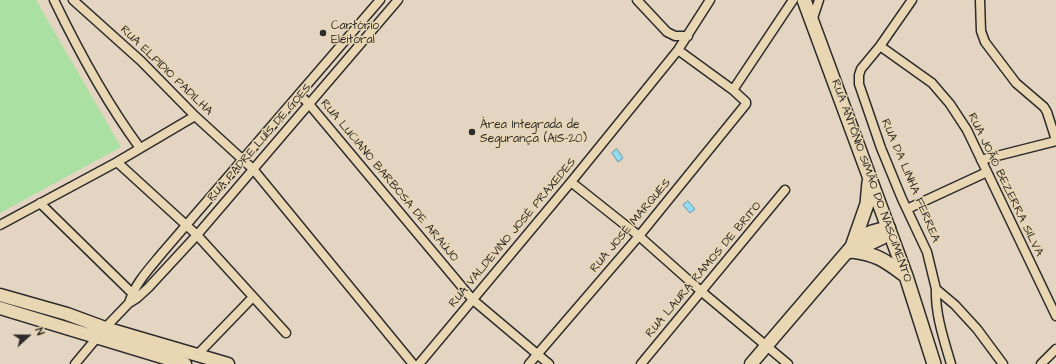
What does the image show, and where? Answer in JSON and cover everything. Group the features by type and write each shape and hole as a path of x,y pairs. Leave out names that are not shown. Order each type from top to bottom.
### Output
{"main road":[{"name":"RUA ANTÔNIO SIMÃO DO NASCIMENTO","path":"804,0 906,276 934,364"},
{"path":"869,176 867,204 850,249 880,257 906,276"}],"street":[{"path":"54,0 97,83 120,120 140,148"},
{"name":"RUA ELPÍDIO PADILHA","path":"73,0 141,61 195,116 253,169 413,364"},
{"name":"RUA PADRE LUÍS DE GOES","path":"135,296 152,266 380,0"},
{"name":"RUA PADRE LUÍS DE GOES","path":"135,296 197,235 398,0"},
{"path":"637,0 667,32 674,36 688,36"},
{"name":"RUA VALDEVINO JOSÉ PRAXEDES","path":"419,364 571,182 678,50 710,0"},
{"path":"678,50 734,90 793,0"},
{"path":"812,21 818,0"},
{"name":"RUA DA LINHA FERREA","path":"912,0 880,46 861,69 859,84 881,148 927,252 936,289 939,317 951,364"},
{"path":"980,0 981,31 985,42 1016,83 1044,107 1056,140 981,160"},
{"name":"RUA JOÃO BEZERRA SILVA","path":"880,46 932,83 950,104 967,130 1056,316"},
{"name":"RUA JOSÉ MARQUES","path":"529,364 639,236 746,106 746,102 734,90"},
{"name":"RUA LUCIANO BARBOSA DE ARAÚJO","path":"299,94 473,300 549,364"},
{"path":"0,225 118,162 195,116"},
{"path":"118,162 197,235 286,333"},
{"path":"907,209 987,172"},
{"path":"571,182 639,236 702,292 788,364"},
{"name":"RUA LAURA RAMOS DE BRITO","path":"641,364 785,190"},
{"path":"40,203 135,296 75,364"},
{"path":"751,364 850,249 863,236 879,229 888,228"},
{"path":"936,289 955,305 977,329 1003,364"},
{"path":"0,295 67,314 102,333 185,364"},
{"path":"197,355 253,297"},
{"path":"1,310 197,355 228,364"},
{"path":"1041,364 1056,349"}],"green space":[{"path":"0,0 36,0 121,147 0,213"}],"water":[{"path":"617,149 623,158 618,162 612,153"},
{"path":"688,201 695,209 690,213 683,205"}],"place":[{"name":"Cartório Eleitoral","path":"323,33"},
{"name":"Área Integrada de Segurança (AIS-20)","path":"472,132"}]}
